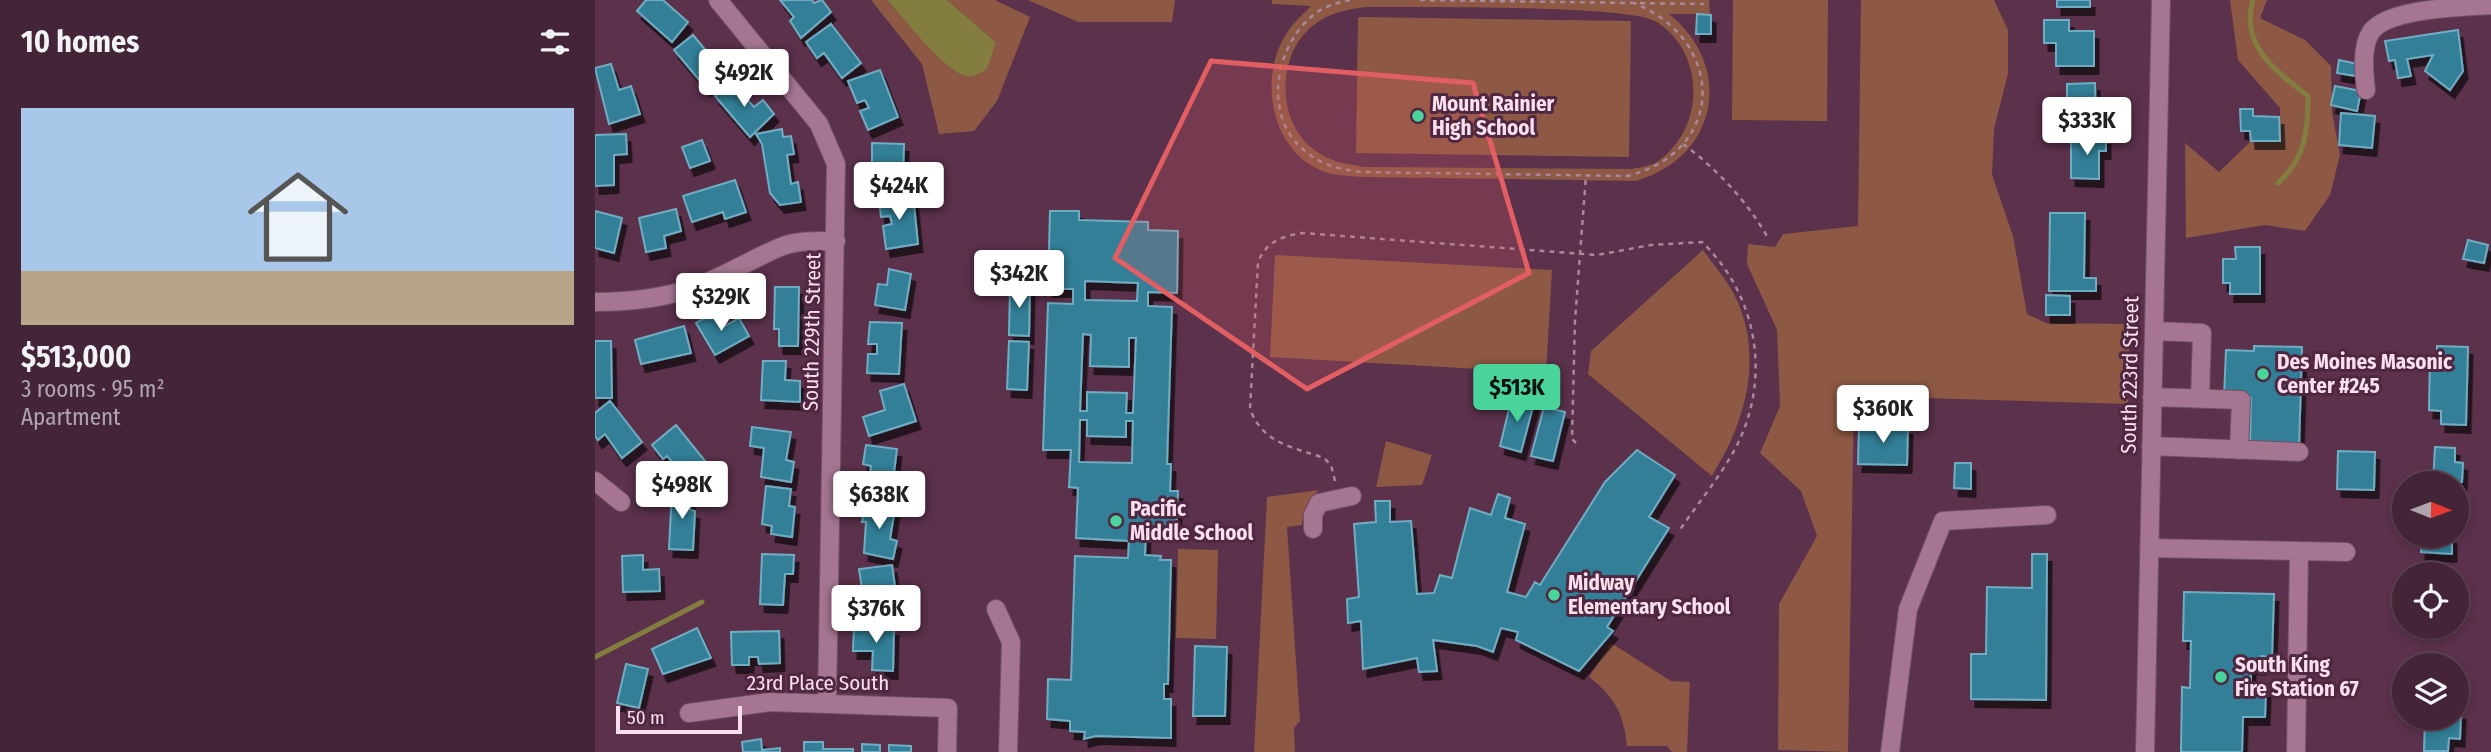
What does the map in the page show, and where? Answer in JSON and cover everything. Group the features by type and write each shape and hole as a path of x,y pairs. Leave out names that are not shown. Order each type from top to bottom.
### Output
{"street":[{"name":"South 229th Street","path":"718,0 819,124 837,164 827,704"},
{"name":"South 223rd Street","path":"2145,752 2161,0"},
{"path":"2366,90 2364,68 2368,38 2383,21 2444,9 2491,5"},
{"path":"595,302 647,300 675,294 717,278 784,245 803,241 836,241"},
{"path":"2154,331 2202,333 2200,399"},
{"path":"2152,397 2241,400 2239,450"},
{"path":"2151,446 2298,452"},
{"path":"595,481 621,502"},
{"path":"1313,529 1313,515 1319,503 1344,497"},
{"path":"1890,752 1908,610 1943,521 2047,515"},
{"path":"2149,548 2346,552"},
{"path":"2296,752 2299,551"},
{"path":"996,609 1011,642 1008,752"},
{"name":"23rd Place South","path":"689,713 770,702 948,708 947,752"}],"path":[{"path":"1350,0 1333,4 1312,15 1288,45 1280,66 1279,97 1283,122 1303,151 1328,165 1360,172 1627,176 1660,166 1683,144 1699,112 1703,80 1691,45 1656,12 1634,4"},
{"path":"1420,0 1704,5"},
{"path":"1683,144 1705,160 1730,187 1768,238"},
{"path":"1576,443 1573,439 1574,320 1586,175"},
{"path":"1344,497 1331,465 1324,458 1268,438 1255,424 1250,409 1258,262 1263,250 1288,235 1302,233 1580,254 1702,242 1730,275 1743,298 1755,346 1753,401 1734,451 1679,531"}],"highlighted area":[{"path":"1211,61 1473,83 1529,273 1307,389 1115,258"}],"shaded area":[{"path":"871,0 887,0 933,51 996,42 947,0 995,0 1030,17 997,101 974,131 939,134 922,64"},
{"path":"887,0 947,0 996,42 987,69 968,76 952,69"},
{"path":"1028,0 1175,0 1172,22 1078,22"},
{"path":"1272,0 1709,0 1710,14 1669,14 1690,35 1703,59 1709,84 1708,108 1700,132 1685,152 1664,169 1636,181 1366,177 1328,173 1309,164 1294,151 1282,134 1272,94 1272,73 1277,52 1288,30 1311,6 1272,4","holes":["1366,7 1565,10 1639,16 1657,22 1673,36 1684,53 1691,72 1691,112 1684,131 1673,148 1657,162 1632,169 1364,167 1343,163 1319,153 1302,138 1293,124 1288,108 1286,75 1297,44 1313,25 1342,11"]},
{"path":"1733,0 1828,0 1827,121 1732,120"},
{"path":"1861,0 1994,0 2008,30 2008,74 1994,129 1992,175 2013,236 2027,314 2046,323 2130,324 2128,404 1854,396 1848,752 1778,750 1779,604 1817,536 1801,491 1760,453 1780,406 1777,330 1747,264 1748,244 1775,247 1783,234 1858,226"},
{"path":"2230,0 2267,0 2260,18 2305,40 2331,66 2332,112 2340,155 2330,195 2305,231 2265,225 2186,238 2185,143 2219,172 2251,141 2280,141 2280,108 2238,60"},
{"path":"1358,17 1631,21 1629,157 1356,153"},
{"path":"1703,250 1734,294 1743,317 1750,364 1742,411 1712,476 1588,374 1591,351"},
{"path":"1275,255 1552,270 1546,373 1270,357"},
{"path":"1386,441 1432,455 1422,485 1376,487"},
{"path":"1319,490 1306,506 1302,525 1287,527 1300,721 1294,728 1295,752 1254,752 1267,497"},
{"path":"1178,549 1218,550 1216,639 1176,638"},
{"path":"1611,643 1671,681 1690,682 1687,752 1672,752 1667,746 1627,746 1623,724 1616,707 1605,691 1589,677"}],"building":[{"path":"646,0 663,0 688,22 672,42 637,11"},
{"path":"780,0 812,0 814,3 822,0 831,12 801,38 790,21 794,17"},
{"path":"2057,0 2090,0 2090,7 2057,7"},
{"path":"1697,14 1711,15 1711,34 1696,34"},
{"path":"2044,20 2069,20 2069,31 2094,31 2094,66 2056,66 2056,43 2044,43"},
{"path":"831,24 861,63 842,78 824,53 817,58 806,42"},
{"path":"2458,30 2463,71 2450,90 2425,71 2433,55 2407,59 2411,76 2398,78 2395,60 2389,61 2385,41"},
{"path":"693,35 725,73 706,88 674,50"},
{"path":"2339,60 2358,64 2356,76 2337,73"},
{"path":"611,64 619,90 631,86 640,114 609,124 595,68"},
{"path":"880,70 898,117 868,130 860,111 869,108 865,100 857,103 848,81"},
{"path":"731,82 754,107 763,100 774,114 750,137 715,96"},
{"path":"2095,83 2096,131 2077,131 2077,120 2067,120 2067,84"},
{"path":"2335,86 2361,91 2357,111 2331,105"},
{"path":"2240,109 2253,109 2253,116 2279,117 2280,141 2251,141 2250,131 2241,131"},
{"path":"2341,113 2375,116 2372,148 2339,145"},
{"path":"782,129 783,137 791,136 794,154 787,155 791,184 798,182 801,202 780,205 770,193 762,144 756,134"},
{"path":"626,134 627,154 614,155 614,185 595,186 595,135"},
{"path":"2089,137 2106,137 2106,151 2099,151 2099,179 2071,178 2071,140 2089,140"},
{"path":"702,140 710,161 690,168 682,147"},
{"path":"872,143 904,144 903,181 880,181 881,164 872,163"},
{"path":"735,180 746,212 725,219 723,212 692,222 683,196"},
{"path":"913,195 918,244 886,249 883,226 892,224 890,216 881,217 879,199"},
{"path":"676,209 681,231 664,236 666,248 646,252 639,218"},
{"path":"595,211 622,218 614,253 595,248"},
{"path":"1050,211 1079,211 1079,220 1148,222 1148,230 1178,231 1177,293 1148,292 1148,306 1172,307 1167,464 1171,464 1170,491 1178,491 1176,532 1146,531 1145,555 1171,560 1168,684 1164,684 1164,699 1171,699 1171,738 1096,736 1084,739 1085,732 1070,731 1070,721 1047,719 1048,679 1071,680 1075,556 1128,558 1129,541 1076,538 1078,488 1069,487 1071,450 1043,450 1048,303 1073,304 1073,289 1048,289","holes":["1085,281 1138,283 1137,301 1085,300","1083,334 1091,335 1090,366 1129,367 1129,338 1136,338 1133,413 1126,413 1127,393 1087,392 1087,411 1080,411","1080,420 1087,420 1087,436 1126,437 1126,421 1133,421 1132,463 1079,462"]},
{"path":"2050,213 2085,213 2084,278 2096,278 2096,291 2049,291"},
{"path":"2468,240 2488,245 2484,263 2463,259"},
{"path":"2235,247 2260,247 2260,294 2230,294 2230,283 2223,283 2223,259 2236,259"},
{"path":"889,269 911,274 905,310 875,305 878,284 887,285"},
{"path":"1010,285 1030,286 1029,336 1009,335"},
{"path":"775,287 799,287 798,346 779,346 779,329 774,329"},
{"path":"2046,295 2070,296 2070,315 2046,315"},
{"path":"716,311 725,326 739,318 749,336 715,355 696,323"},
{"path":"870,322 902,323 899,374 867,373 868,354 877,354 877,344 868,344"},
{"path":"684,326 691,353 641,364 635,340"},
{"path":"595,341 611,341 612,398 595,398"},
{"path":"1009,341 1029,342 1027,390 1007,389"},
{"name":"Des Moines Masonic Center #245","path":"2254,346 2302,347 2299,447 2250,446 2251,398 2224,397 2226,350 2254,351"},
{"path":"2437,346 2468,347 2466,425 2441,424 2441,411 2429,410 2430,358 2437,358"},
{"path":"763,361 786,361 785,380 800,381 800,402 761,400"},
{"path":"904,384 916,421 869,436 863,417 885,410 880,391"},
{"path":"1512,397 1534,403 1521,452 1500,446"},
{"path":"610,401 642,442 622,458 605,434 598,440 595,436 595,413"},
{"path":"1544,407 1565,412 1553,461 1531,456"},
{"path":"1856,409 1875,410 1874,426 1856,425"},
{"path":"676,425 710,467 691,483 667,456 663,459 652,445"},
{"path":"1859,425 1908,427 1907,465 1858,464"},
{"path":"752,427 791,432 786,460 794,462 791,482 761,477 764,448 750,446"},
{"path":"866,445 897,449 893,480 901,481 899,500 868,496 871,466 863,464"},
{"path":"2435,447 2455,448 2455,462 2463,463 2463,471 2434,471"},
{"path":"1637,450 1675,475 1649,517 1669,528 1607,627 1613,631 1579,671 1516,640 1518,632 1501,628 1493,652 1477,646 1433,640 1437,671 1419,672 1417,658 1363,669 1361,621 1348,623 1347,599 1359,597 1354,524 1376,522 1375,501 1390,501 1390,522 1411,521 1417,594 1434,593 1440,575 1452,578 1470,508 1491,515 1498,494 1510,498 1505,518 1525,524 1507,592 1526,597 1535,582 1540,585 1605,482"},
{"path":"2338,451 2375,452 2374,490 2337,489"},
{"path":"1955,463 1971,463 1971,489 1954,488"},
{"path":"766,486 791,489 789,506 795,507 792,537 771,534 772,526 762,524"},
{"path":"672,490 691,491 690,510 695,511 693,550 669,549"},
{"path":"866,503 895,509 890,539 897,541 893,559 864,553 866,522 862,522"},
{"path":"2421,548 2452,548 2452,554 2421,552"},
{"path":"762,554 794,555 793,574 785,574 783,605 760,604"},
{"path":"2032,554 2047,554 2046,700 1971,699 1971,654 1986,654 1987,587 2032,588"},
{"path":"643,555 643,570 659,569 660,591 623,592 622,556"},
{"path":"892,565 899,615 875,618 870,588 862,589 859,569"},
{"name":"South King Fire Station 67","path":"2184,592 2274,594 2272,657 2261,656 2261,667 2251,666 2251,690 2266,690 2265,717 2243,717 2242,752 2181,752 2182,687 2190,688 2191,641 2183,641"},
{"path":"854,626 894,628 893,671 872,670 873,651 853,651"},
{"path":"697,628 711,658 663,674 652,649"},
{"path":"779,631 780,663 759,664 758,657 749,657 749,665 732,665 731,632"},
{"path":"1195,646 1227,647 1225,716 1193,716"},
{"path":"626,664 648,669 639,708 617,703"},
{"path":"2425,730 2460,730 2460,739 2449,738 2448,751 2424,751"},
{"path":"761,739 762,750 780,748 780,752 743,752 742,742"},
{"path":"804,742 823,742 823,749 853,749 853,752 804,752"},
{"path":"862,744 880,745 880,752 862,752"},
{"path":"889,745 911,746 911,752 889,752"}],"waterway":[{"path":"2253,0 2251,31 2256,44 2273,67 2308,96 2303,144 2294,164 2278,183"},
{"path":"595,657 702,602"}],"place":[{"name":"Mount Rainier High School","path":"1418,116"},
{"name":"Des Moines Masonic Center #245","path":"2263,374"},
{"name":"Pacific Middle School","path":"1116,521"},
{"name":"Midway Elementary School","path":"1554,595"},
{"name":"South King Fire Station 67","path":"2221,677"}]}
